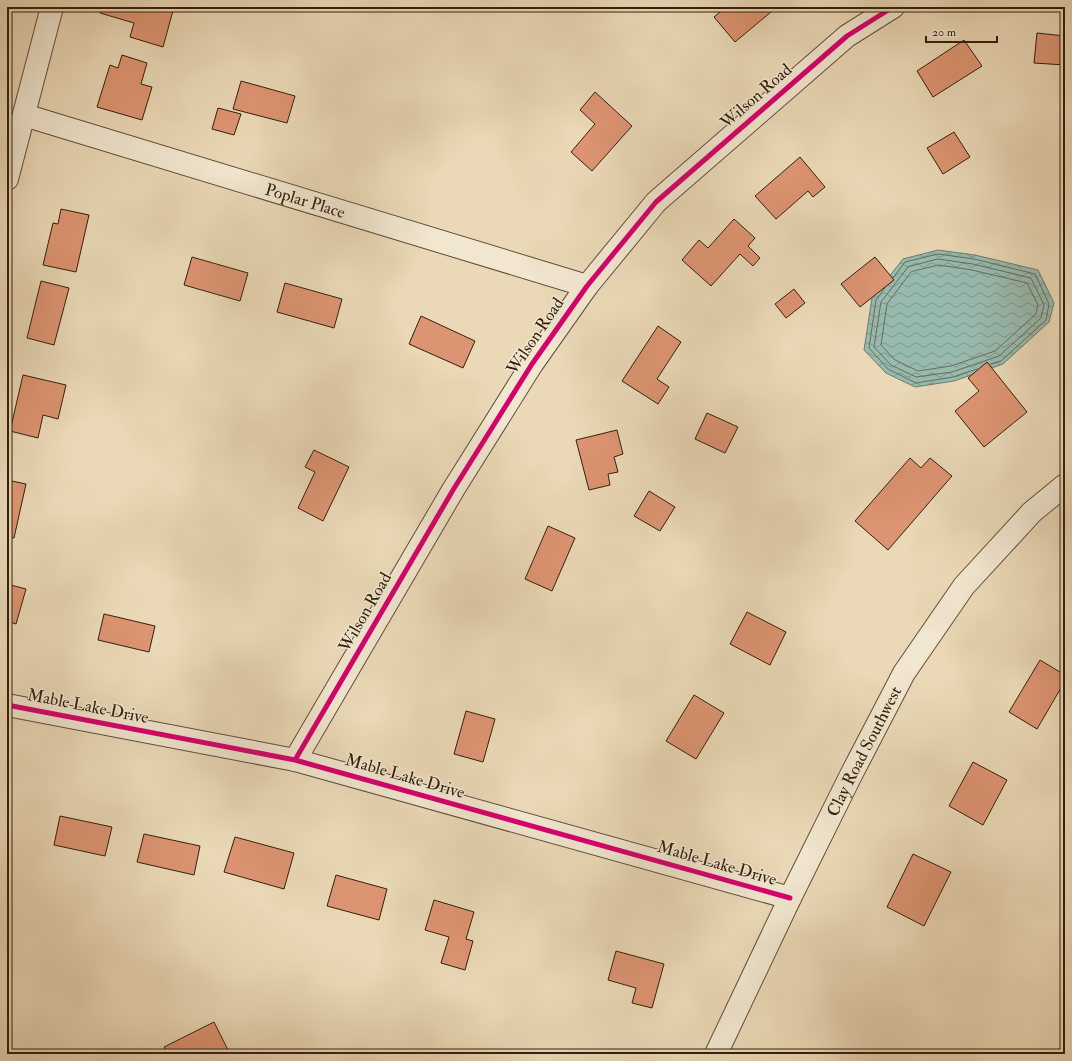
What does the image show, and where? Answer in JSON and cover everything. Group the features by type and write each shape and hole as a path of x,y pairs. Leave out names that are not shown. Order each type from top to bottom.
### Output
{"street":[{"path":"7,180 52,7"},
{"name":"Wilson Road","path":"295,760 453,490 532,364 587,286 656,202 847,36 893,7"},
{"name":"Poplar Place","path":"24,115 587,286"},
{"name":"Clay Road Southwest","path":"716,1054 790,898 904,672 964,586 1032,512 1065,485"},
{"name":"Mable Lake Drive","path":"7,705 295,760 790,898"}],"water":[{"path":"938,250 975,255 1038,270 1054,303 1049,322 1003,364 954,381 915,387 886,373 864,350 872,298 903,259"}],"building":[{"path":"102,7 174,7 163,47 130,37 134,23 100,13"},
{"path":"726,7 777,7 735,42 714,17"},
{"path":"1037,33 1065,36 1065,65 1034,63"},
{"path":"964,40 982,66 933,97 917,71"},
{"path":"122,55 147,63 141,84 152,87 142,120 97,107 110,65 118,68"},
{"path":"241,81 295,96 287,123 233,109"},
{"path":"595,92 632,126 592,171 571,152 595,124 580,110"},
{"path":"218,108 241,114 234,135 212,129"},
{"path":"954,132 970,157 943,174 927,148"},
{"path":"800,157 825,187 813,197 808,191 776,219 755,196"},
{"path":"61,209 89,215 76,272 43,265 53,223 58,224"},
{"path":"734,219 755,238 748,246 760,258 753,266 740,254 711,286 682,260 699,240 708,248"},
{"path":"192,257 248,273 240,301 184,285"},
{"path":"875,257 894,280 860,307 841,284"},
{"path":"41,281 69,288 54,345 27,338"},
{"path":"285,283 342,299 334,328 277,312"},
{"path":"794,289 805,303 786,318 775,304"},
{"path":"421,316 475,341 463,368 409,344"},
{"path":"658,326 681,342 657,379 669,387 658,404 622,381"},
{"path":"987,362 1027,412 984,447 955,411 979,391 968,378"},
{"path":"23,375 66,385 58,419 43,415 38,438 10,431"},
{"path":"707,413 738,427 725,453 695,439"},
{"path":"617,430 623,454 614,457 618,472 608,474 610,485 589,490 576,440"},
{"path":"314,450 349,467 323,521 298,508 315,472 305,467"},
{"path":"910,458 921,468 930,458 952,476 888,550 855,521"},
{"path":"7,480 26,484 14,538 7,537"},
{"path":"649,491 675,507 660,531 634,516"},
{"path":"548,526 575,538 552,591 525,579"},
{"path":"7,584 26,589 16,624 7,621"},
{"path":"747,612 786,632 770,665 730,644"},
{"path":"104,614 155,626 149,652 98,640"},
{"path":"1040,660 1065,675 1065,681 1037,729 1009,712"},
{"path":"694,695 724,713 696,759 666,741"},
{"path":"466,711 495,719 483,762 454,754"},
{"path":"973,762 1007,780 983,825 949,806"},
{"path":"60,816 112,827 105,856 54,845"},
{"path":"144,834 200,846 194,875 137,862"},
{"path":"235,837 294,853 284,889 224,872"},
{"path":"913,854 951,872 924,926 887,907"},
{"path":"336,875 387,889 379,920 327,906"},
{"path":"434,900 474,912 466,939 473,941 465,970 441,963 449,937 425,930"},
{"path":"616,951 664,964 652,1008 632,1003 636,988 608,980"},
{"path":"214,1022 230,1054 168,1054 164,1047"}],"cycle path":[{"path":"295,760 453,490 532,364 587,286 656,202 847,36 893,7"},
{"path":"7,705 295,760 790,898"}]}
